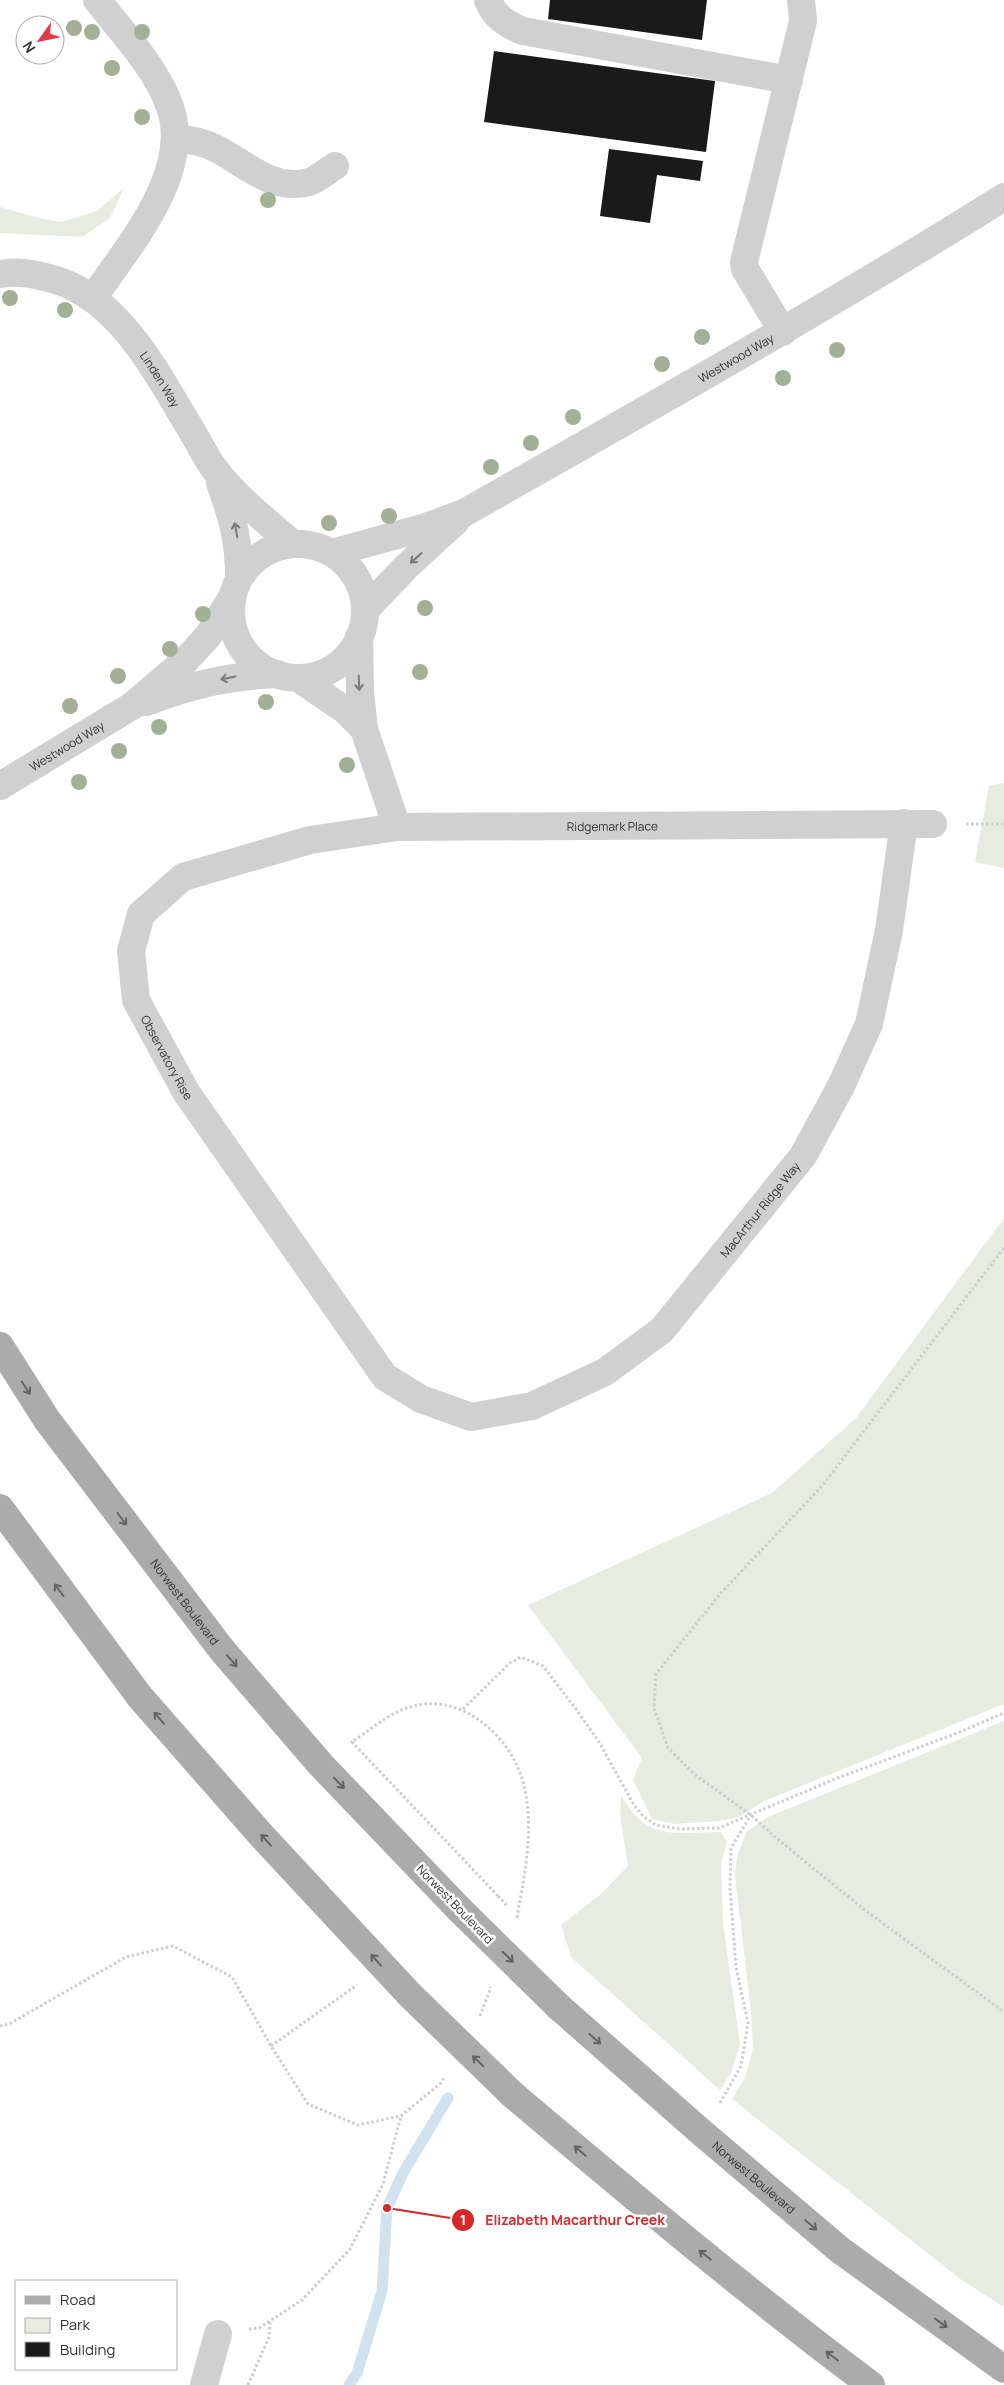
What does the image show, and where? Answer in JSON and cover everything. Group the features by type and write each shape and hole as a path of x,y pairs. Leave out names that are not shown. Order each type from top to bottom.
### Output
{"main road":[{"name":"Norwest Boulevard","path":"0,1346 47,1420 222,1650 321,1765 460,1910 559,2007 701,2132 840,2250 1004,2368"},
{"path":"0,1508 140,1697 262,1836 382,1967 513,2095 788,2323 871,2385"}],"street":[{"path":"94,297 158,200 172,169 176,138 171,110 157,80 96,0"},
{"path":"488,0 498,17 508,25 523,31 789,80"},
{"path":"783,332 745,269 744,262 802,21 801,0"},
{"path":"176,138 198,141 217,149 268,180 291,184 310,182 335,166"},
{"name":"Westwood Way","path":"332,553 426,527 464,513 783,332 1004,197"},
{"name":"Linden Way","path":"0,274 17,271 56,279 94,297 127,332 144,355 215,470 245,503 293,544"},
{"name":"Linden Way","path":"215,470 234,522 239,550 235,589"},
{"name":"Westwood Way","path":"365,610 407,566 464,513"},
{"path":"364,729 345,710 287,676 260,666 246,653 236,637 231,618 235,589 248,565 261,554 277,547 293,544 313,545 332,553 345,563 355,577 362,593 365,610 360,637 360,691 364,729 397,827"},
{"name":"Westwood Way","path":"0,786 132,706 186,660 208,636 235,589"},
{"path":"287,676 313,676 328,671 342,662 360,637"},
{"name":"Westwood Way","path":"132,706 209,682 239,676 287,676"},
{"name":"MacArthur Ridge Way","path":"421,1399 471,1417 532,1406 605,1372 662,1330 803,1156 841,1086 869,1024 889,930 904,823"},
{"name":"Ridgemark Place","path":"397,827 933,824"},
{"name":"Observatory Rise","path":"397,827 310,840 183,876 141,914 131,951 136,1000 186,1092 385,1377 421,1399"},
{"path":"204,2385 218,2334"}],"path":[{"path":"933,824 1004,824"},
{"path":"1004,1248 822,1486 720,1594 656,1674 654,1708 668,1748 694,1774 751,1815 774,1837 866,1911 1004,2012"},
{"path":"463,1709 510,1663 522,1657 532,1660 542,1666 576,1709 599,1742 634,1805 643,1816 656,1825 680,1829 719,1828 835,1779 955,1734 1004,1713"},
{"path":"352,1742 498,1896"},
{"path":"717,2108 741,2066 748,2023 736,1967 730,1888 731,1848 751,1815"},
{"path":"271,2046 382,1967"},
{"path":"218,2334 259,2328 270,2321 302,2300 350,2249 383,2184 401,2116"},
{"path":"248,2385 269,2337 270,2321"}],"green space":[{"path":"124,188 110,218 82,237 0,233 0,207 61,222 97,211"},
{"path":"1004,783 1004,868 975,862 989,786"},
{"path":"1004,1218 1004,1704 764,1801 739,1817 719,1821 674,1824 652,1819 633,1780 642,1758 528,1605 772,1493 856,1418"},
{"path":"1004,1721 1004,2307 963,2281 732,2099 745,2078 753,2048 751,2012 735,1875 737,1856 747,1831 768,1817"},
{"path":"621,1796 635,1816 646,1825 666,1832 721,1832 727,1842 721,1863 723,1924 740,2044 731,2073 720,2090 571,1957 561,1925 600,1895 628,1866 620,1815"}],"building":[{"path":"550,0 707,0 702,40 548,19"},
{"path":"494,51 715,81 706,152 484,122"},
{"path":"609,149 703,161 700,181 657,175 650,223 600,216"}],"waterway":[{"path":"349,2385 357,2373 382,2291 387,2208 403,2173 448,2098"}],"place":[{"name":"Elizabeth Macarthur Creek","path":"387,2208"}]}
